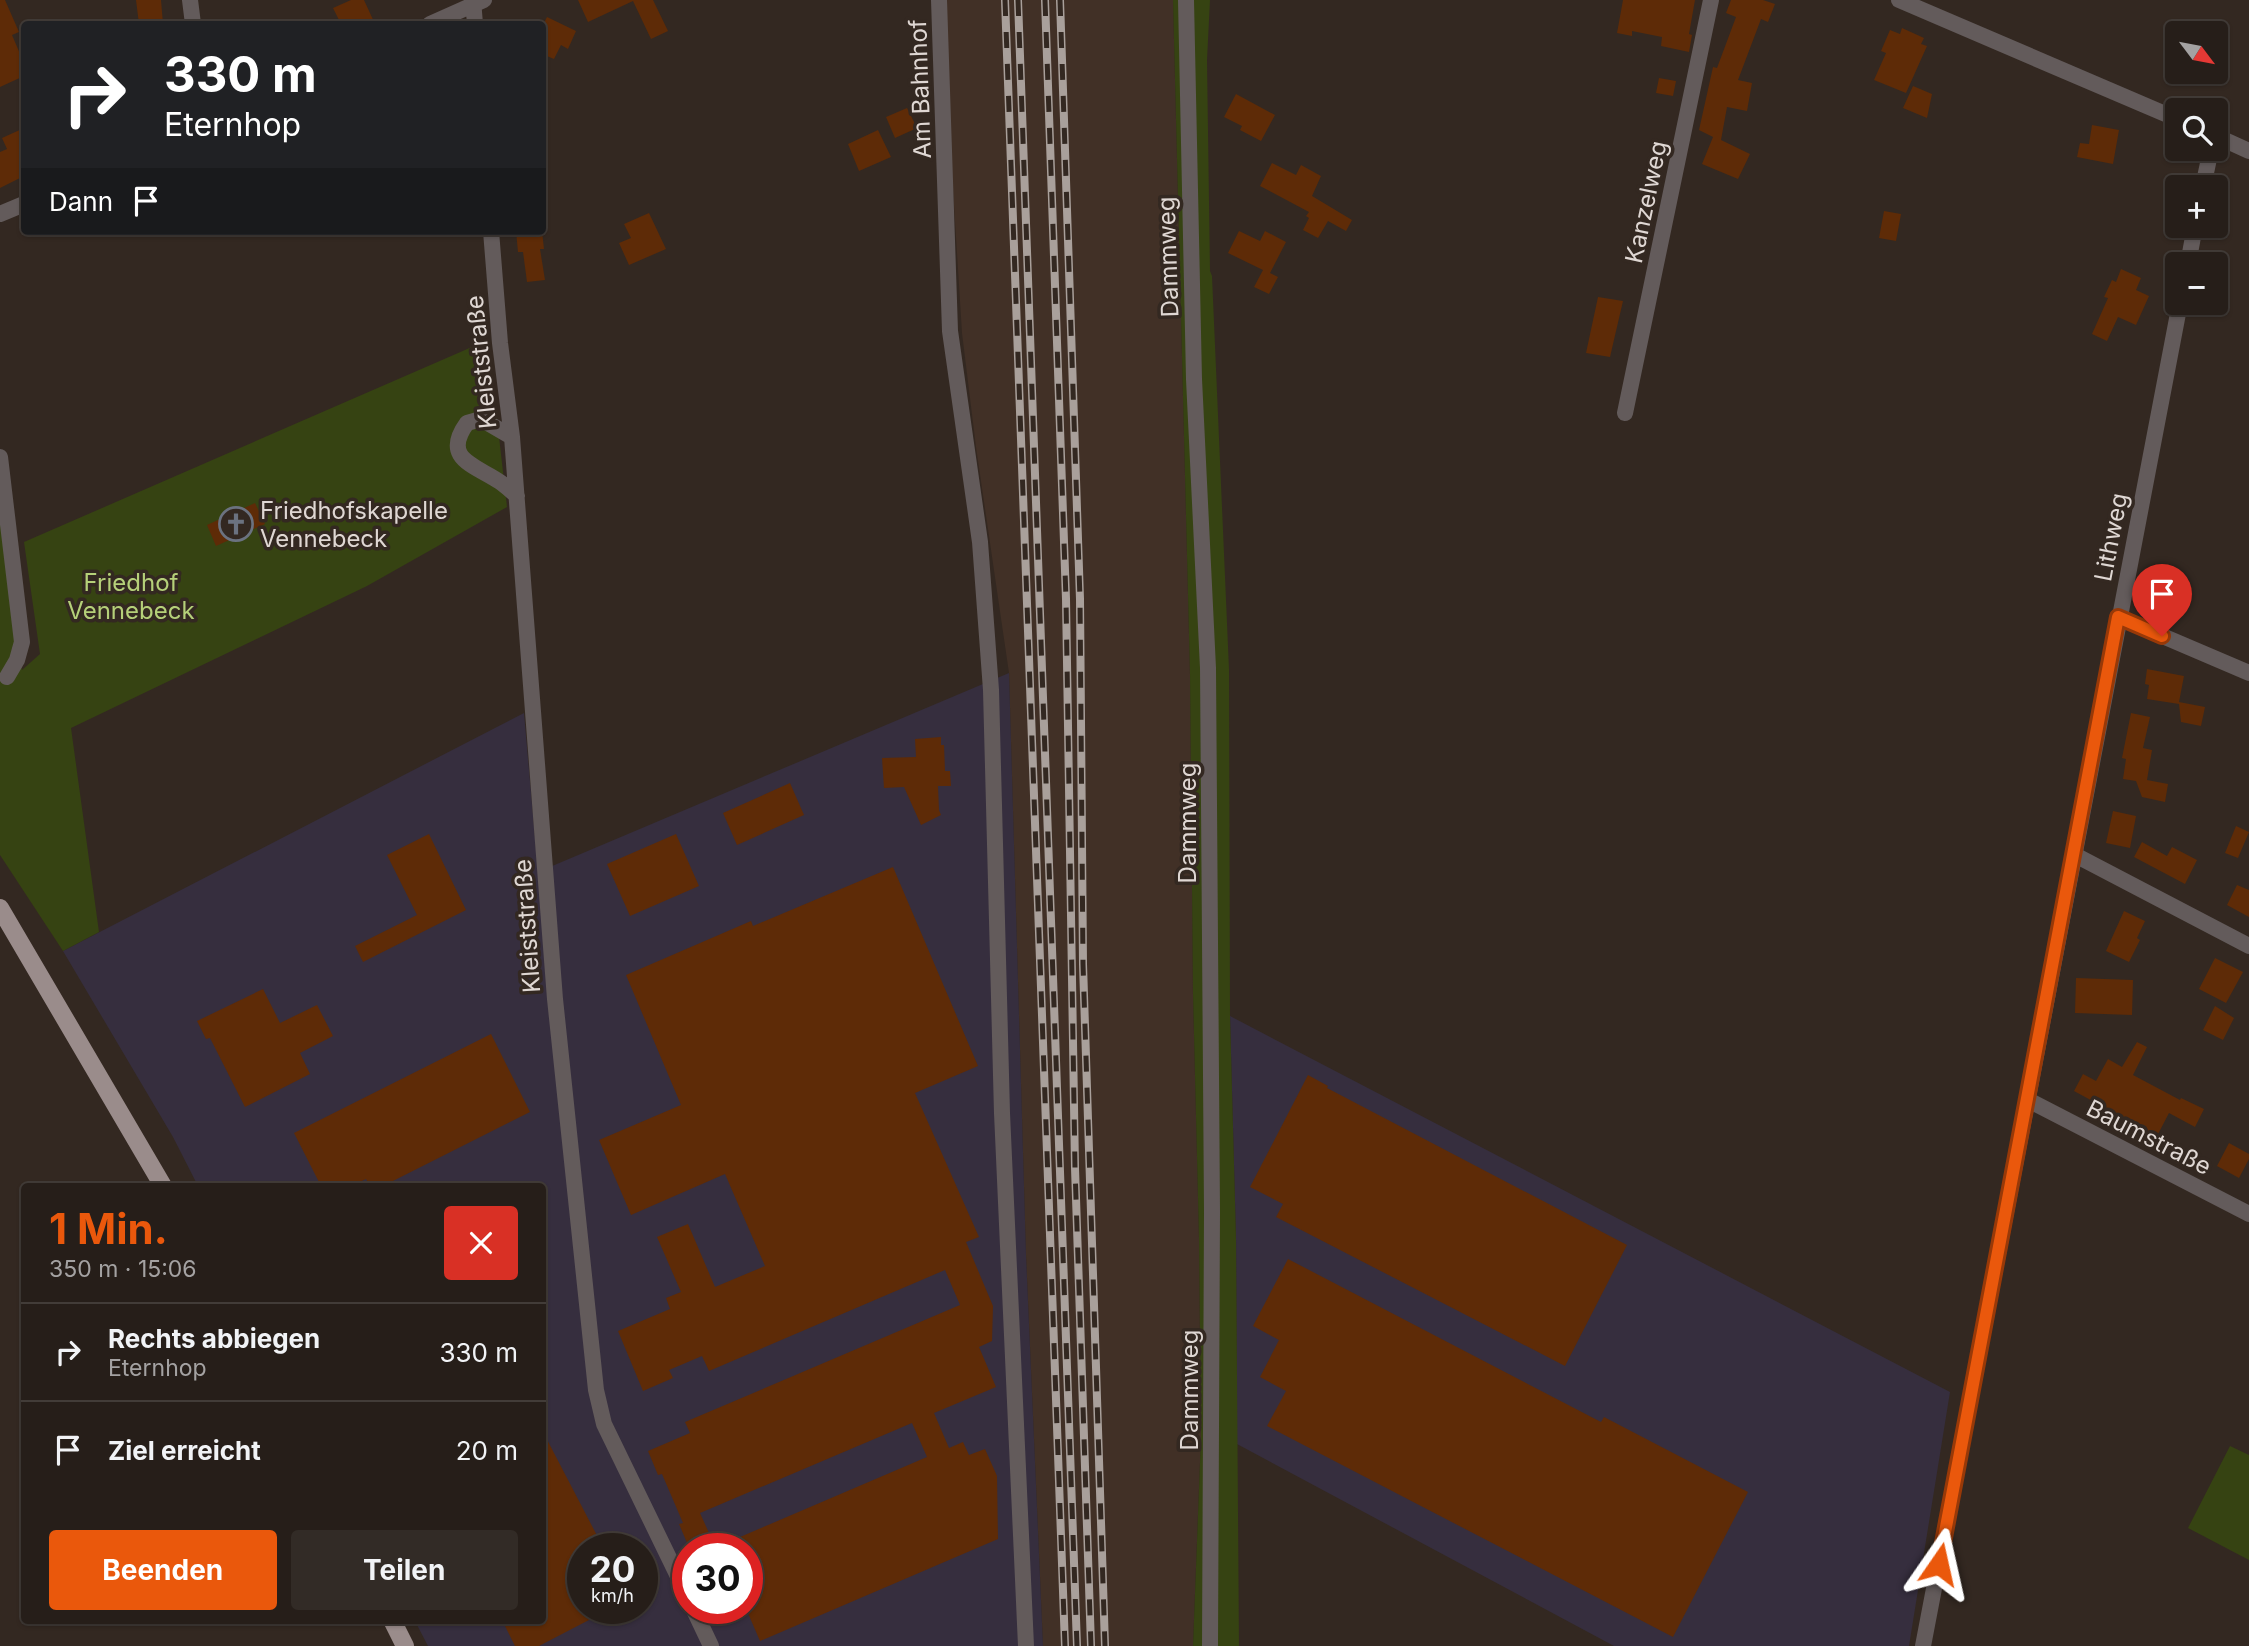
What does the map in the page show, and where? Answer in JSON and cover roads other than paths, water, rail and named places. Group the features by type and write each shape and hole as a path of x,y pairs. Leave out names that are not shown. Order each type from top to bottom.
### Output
{"main road":[{"path":"0,908 161,1183"},
{"path":"394,1624 405,1646"}],"street":[{"path":"190,0 192,21"},
{"name":"Am Bahnhof","path":"939,0 950,331 980,542 991,690 1002,1112 1026,1646"},
{"name":"Dammweg","path":"1186,0 1194,379 1208,668 1212,1212 1210,1646"},
{"name":"Kanzelweg","path":"1625,413 1711,0"},
{"path":"1899,0 2165,114"},
{"path":"436,21 477,2"},
{"path":"475,21 477,2"},
{"path":"2228,141 2249,150"},
{"path":"0,214 21,205"},
{"name":"Kleiststraße","path":"491,235 517,496 555,999 596,1390 604,1424 672,1564"},
{"name":"Lithweg","path":"1923,1646 2178,315"},
{"path":"512,437 481,419 467,423 458,435 458,452 466,463 500,482 517,496"},
{"path":"0,457 22,642 17,660 7,677"},
{"path":"2118,617 2249,673"},
{"path":"2075,855 2249,946"},
{"name":"Baumstraße","path":"2028,1100 2249,1214"},
{"path":"701,1624 711,1646"}],"railway":[{"path":"1005,0 1065,1646"},
{"path":"1018,0 1077,1646"},
{"path":"1045,0 1066,599 1075,1168 1091,1646"},
{"path":"1060,0 1080,599 1083,964 1105,1646"}],"place":[{"name":"Friedhofskapelle Vennebeck","path":"236,524"}],"park label":[{"name":"Friedhof Vennebeck","path":"131,596"}]}
